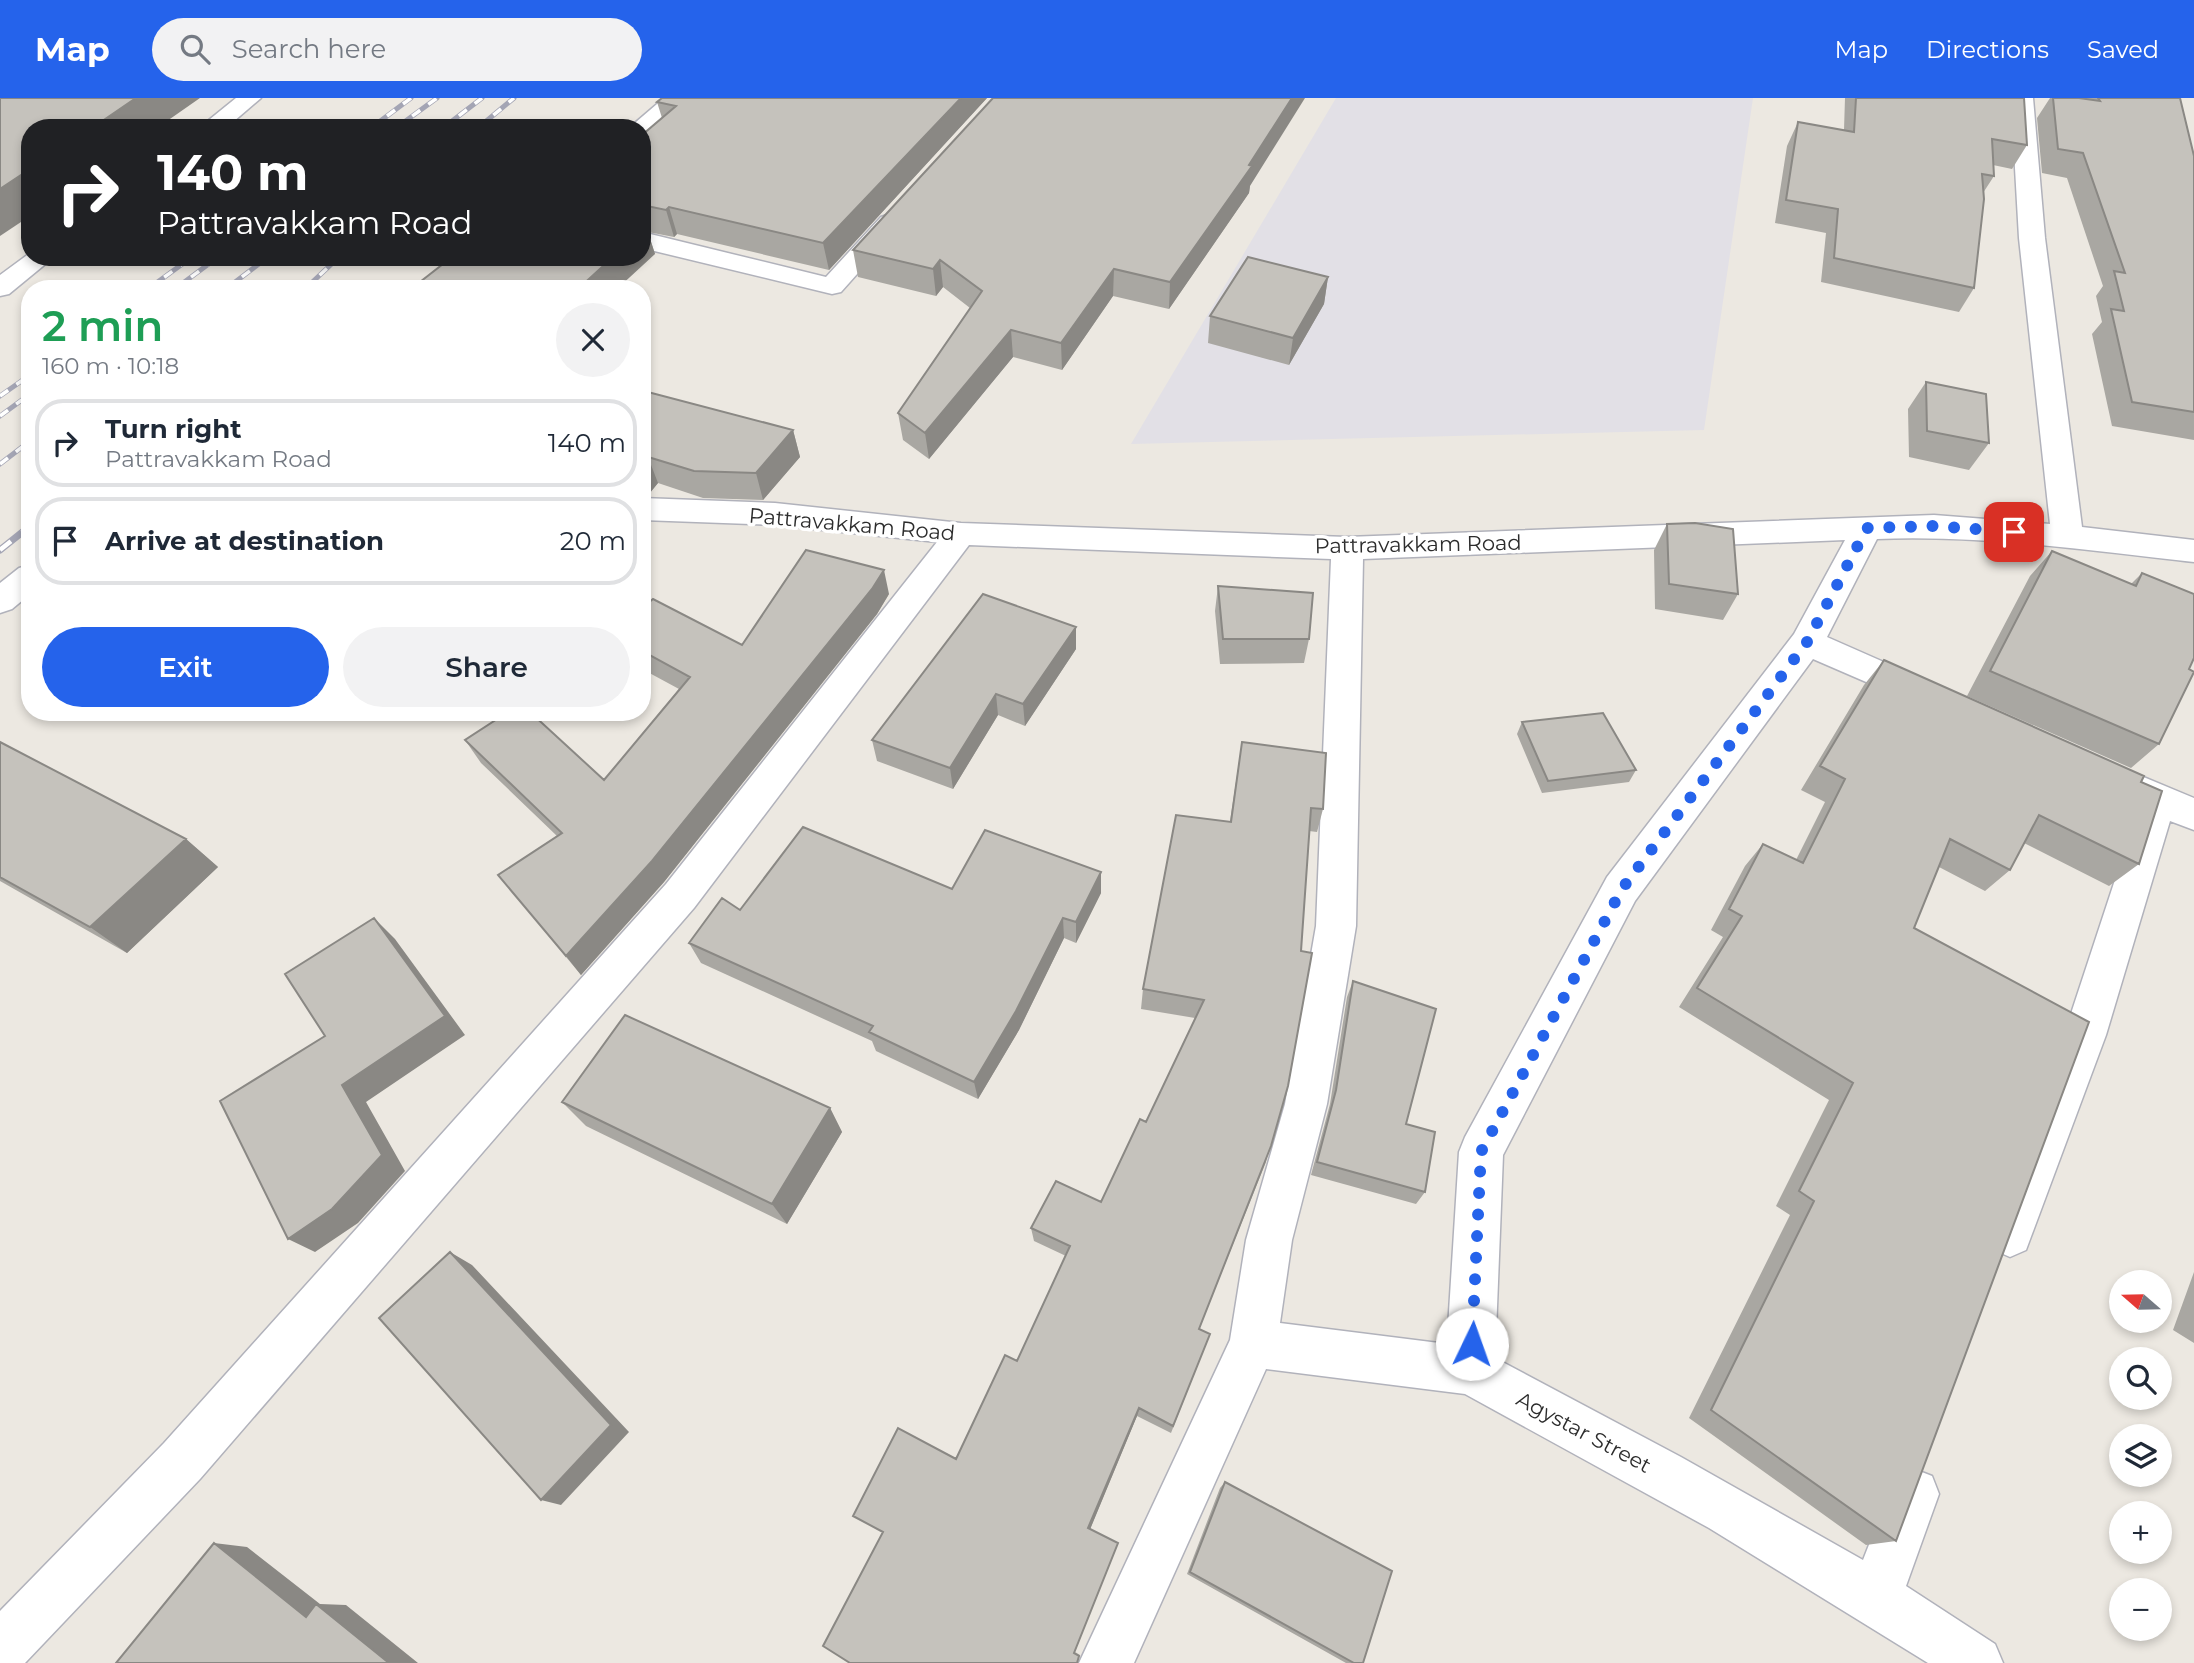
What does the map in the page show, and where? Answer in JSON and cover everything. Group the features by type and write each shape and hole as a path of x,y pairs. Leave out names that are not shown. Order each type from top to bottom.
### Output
{"street":[{"path":"223,119 250,98"},
{"path":"651,120 678,98"},
{"path":"2022,98 2032,238 2067,536"},
{"path":"651,242 832,286 904,207"},
{"path":"0,288 29,266"},
{"name":"Pattravakkam Road","path":"651,509 775,514 961,534 1347,548 1934,526 2067,536 2194,551"},
{"path":"1253,1343 1471,1371 1481,1152 1622,889 1807,642 1867,528"},
{"path":"0,1650 182,1461 680,896 961,534"},
{"path":"1106,1663 1253,1343 1269,1240 1306,1104 1336,926 1347,548"},
{"path":"0,601 21,584"},
{"path":"1807,642 1958,709"},
{"path":"1997,1270 2084,1035 2176,807 2096,771"},
{"name":"Agystar Street","path":"1471,1371 1620,1450 1876,1595 1976,1663"},
{"path":"1876,1595 1929,1452"}],"shaded area":[{"path":"1336,98 1753,98 1704,430 1131,444"}],"building":[{"path":"0,98 136,98 105,119 21,119 21,175 0,189"},
{"path":"662,98 961,98 823,243 669,207 666,210 651,207 651,127 676,106 657,102"},
{"path":"993,98 1292,98 1249,165 1252,166 1170,282 1114,269 1061,343 1011,330 925,433 898,413 982,291 940,260 933,269 853,250"},
{"path":"1856,98 2024,98 2027,145 1992,139 1994,176 1982,174 1984,199 1974,288 1834,258 1838,209 1786,200 1798,122 1854,132"},
{"path":"2053,98 2100,101 2098,98 2180,98 2194,156 2194,412 2132,402 2111,309 2124,311 2114,271 2125,273 2083,153 2058,149"},
{"path":"1248,257 1328,277 1293,338 1210,316"},
{"path":"440,266 603,266 588,280 423,280"},
{"path":"1926,382 1986,394 1989,443 1927,431"},
{"path":"651,393 793,430 756,473 694,471 651,458"},
{"path":"1695,523 1733,529 1738,594 1669,584 1667,524"},
{"path":"806,550 884,570 872,589 652,861 566,956 498,875 562,833 465,740 494,721 540,721 604,780 690,677 651,656 651,601 653,599 742,645"},
{"path":"2052,551 2136,586 2142,573 2194,594 2194,658 2189,669 2194,672 2159,744 1990,671"},
{"path":"1218,586 1313,593 1309,639 1223,639"},
{"path":"983,594 1076,627 1023,704 996,694 950,768 872,740"},
{"path":"1884,660 2144,776 2141,782 2162,791 2139,864 2039,815 2010,870 1950,839 1914,928 2089,1022 1896,1541 1711,1410 1814,1201 1799,1191 1853,1083 1697,988 1742,916 1729,909 1763,844 1803,863 1845,779 1820,766"},
{"path":"1603,713 1636,770 1548,781 1522,722"},
{"path":"0,742 186,839 90,927 0,877"},
{"path":"1242,742 1326,753 1323,809 1311,808 1301,951 1312,953 1288,1086 1271,1146 1199,1329 1210,1334 1173,1426 1139,1408 1088,1528 1118,1543 1074,1653 1079,1656 1077,1663 850,1663 823,1646 883,1532 853,1516 898,1428 956,1459 1005,1355 1017,1361 1070,1246 1031,1228 1056,1181 1101,1202 1140,1119 1146,1122 1204,1000 1143,989 1176,815 1231,822"},
{"path":"803,827 952,889 985,830 1101,872 1076,922 1063,918 1016,1011 974,1082 869,1032 873,1026 689,943 722,898 740,910"},
{"path":"374,918 445,1016 342,1085 382,1155 332,1209 288,1239 220,1101 325,1036 285,974"},
{"path":"1353,981 1436,1009 1406,1124 1435,1132 1425,1192 1317,1162 1336,1090"},
{"path":"625,1015 830,1108 772,1204 562,1102"},
{"path":"450,1252 611,1425 541,1500 379,1318"},
{"path":"1225,1482 1392,1571 1363,1663 1354,1663 1190,1572"},
{"path":"214,1543 306,1617 316,1604 389,1663 116,1663"}],"railway":[{"path":"383,119 411,98"},
{"path":"408,119 437,98"},
{"path":"455,119 482,98"},
{"path":"489,119 514,98"},
{"path":"160,280 180,266"},
{"path":"187,280 206,266"},
{"path":"238,280 256,266"},
{"path":"315,280 329,266"},
{"path":"0,396 21,381"},
{"path":"0,416 21,401"},
{"path":"0,464 21,448"},
{"path":"0,550 21,533"}],"route":[{"path":"1472,1344 1481,1152 1622,889 1807,642 1867,528 1934,526 2014,532"}]}
